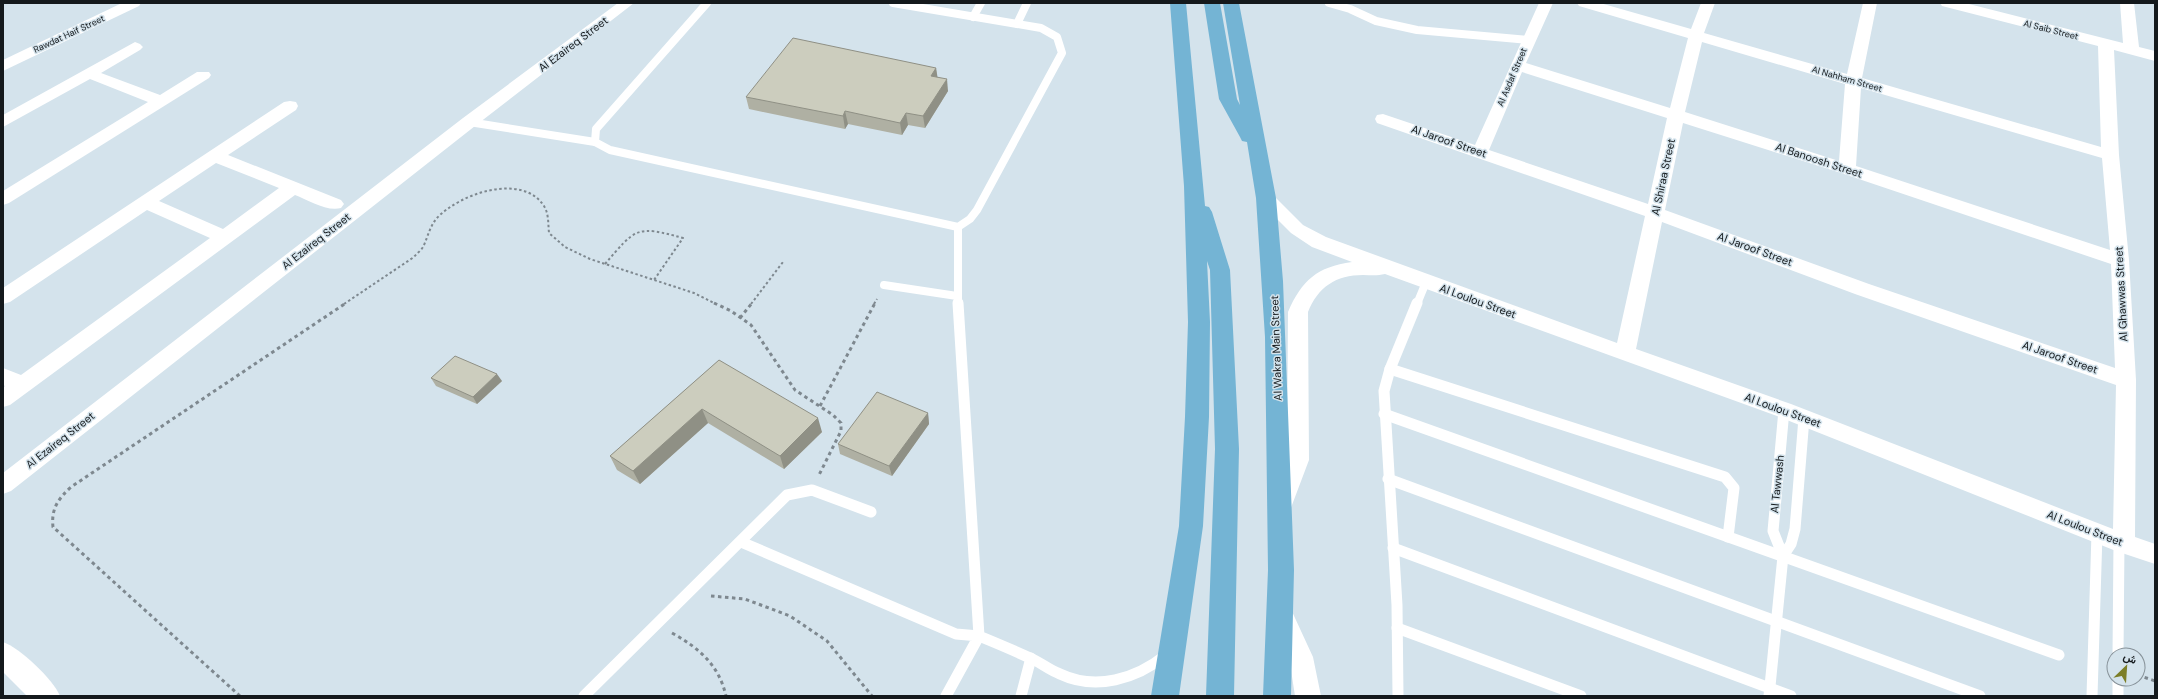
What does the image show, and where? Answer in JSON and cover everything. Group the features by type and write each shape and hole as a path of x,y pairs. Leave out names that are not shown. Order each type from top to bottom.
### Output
{"highway":[{"path":"1165,696 1192,526 1197,417 1199,322 1194,186 1178,3"},
{"path":"1212,3 1228,99 1258,152"},
{"name":"Al Wakra Main Street","path":"1231,3 1266,198 1276,337 1280,609 1277,696"},
{"path":"1194,186 1220,270 1227,449 1220,696"}],"street":[{"name":"Rawdat Haif Street","path":"3,66 134,3"},
{"name":"Al Ezaireq Street","path":"4,483 469,122 627,3"},
{"name":"Al Asdaf Street","path":"1480,152 1517,64 1546,3"},
{"name":"Al Nahham Street","path":"1584,3 2110,155"},
{"name":"Al Shiraa Street","path":"1625,353 1676,115 1696,35 1708,3"},
{"path":"1847,169 1853,81 1870,3"},
{"name":"Al Saib Street","path":"1947,3 2155,56"},
{"path":"2127,3 2130,50"},
{"name":"Al Ghawwas Street","path":"2106,44 2110,155 2120,260 2126,380 2122,543"},
{"path":"3,122 135,47"},
{"name":"Al Banoosh Street","path":"1517,64 1847,169 2120,260"},
{"path":"88,74 161,101"},
{"path":"3,199 203,74"},
{"path":"3,296 290,106"},
{"name":"Al Jaroof Street","path":"1384,119 1655,213 1862,288 2126,380"},
{"path":"214,156 335,204"},
{"path":"3,182 20,188"},
{"path":"3,399 292,188"},
{"name":"Al Loulou Street","path":"1266,198 1279,214 1302,232 1319,242 1416,279 1784,410 2122,543 2155,554"},
{"path":"145,202 224,237"},
{"name":"Al Loulou Street","path":"1279,512 1298,460 1298,312 1303,296 1322,278 1334,272 1348,268 1364,267 1416,279"},
{"path":"3,376 22,385"},
{"path":"1280,609 1301,657 1308,696"},
{"path":"3,654 46,696"}],"lane":[{"path":"594,142 596,128 707,3"},
{"path":"469,122 594,142 610,150 934,223 958,226 970,219 977,210 1062,53 1057,37 1041,28 922,5 893,3"},
{"path":"973,16 981,3"},
{"path":"1016,24 1027,3"},
{"path":"1329,3 1350,9 1376,21 1417,30 1529,40"},
{"path":"946,696 979,636 966,402 957,296 958,226"},
{"path":"1398,696 1397,628 1384,414 1384,391 1416,279"},
{"path":"884,285 957,296"},
{"path":"1390,369 1725,477 1734,488 1728,537"},
{"name":"Al Tawwash","path":"1783,556 1774,539 1773,531 1784,410"},
{"path":"1384,414 2059,655"},
{"name":"Al Tawwash","path":"1769,692 1783,556 1794,536 1804,418"},
{"path":"1388,479 1980,696"},
{"path":"584,696 787,495 812,490 871,512"},
{"path":"2092,696 2097,533"},
{"path":"741,542 956,634 979,636 1031,658 1063,675 1099,682 1121,680 1136,675 1155,664 1172,650"},
{"path":"2118,647 2122,543"},
{"path":"1393,548 1769,692 1791,696"},
{"path":"1397,628 1581,696"},
{"path":"1021,696 1031,658"}],"path":[{"path":"240,696 53,526 51,516 54,505 62,496 414,257 424,246 427,233 436,218 451,205 464,198 493,190 509,190 534,198 547,212 549,234 565,247 605,264 694,293 751,325 795,390 820,406 841,423 841,431 827,455 812,490"},
{"path":"605,264 633,232 639,229 648,228 683,238 654,280"},
{"path":"740,318 783,262"},
{"path":"820,406 884,285"},
{"path":"688,593 745,599 790,616 827,641 872,696"},
{"path":"656,625 691,642 712,660 725,689 726,696"}],"building":[{"path":"793,38 936,68 931,76 947,79 923,116 906,113 900,123 845,111 843,116 746,97"},
{"path":"455,356 497,374 473,397 431,378"},
{"path":"719,360 818,418 780,456 702,409 633,471 610,456"},
{"path":"877,392 928,413 889,466 838,444"}]}
